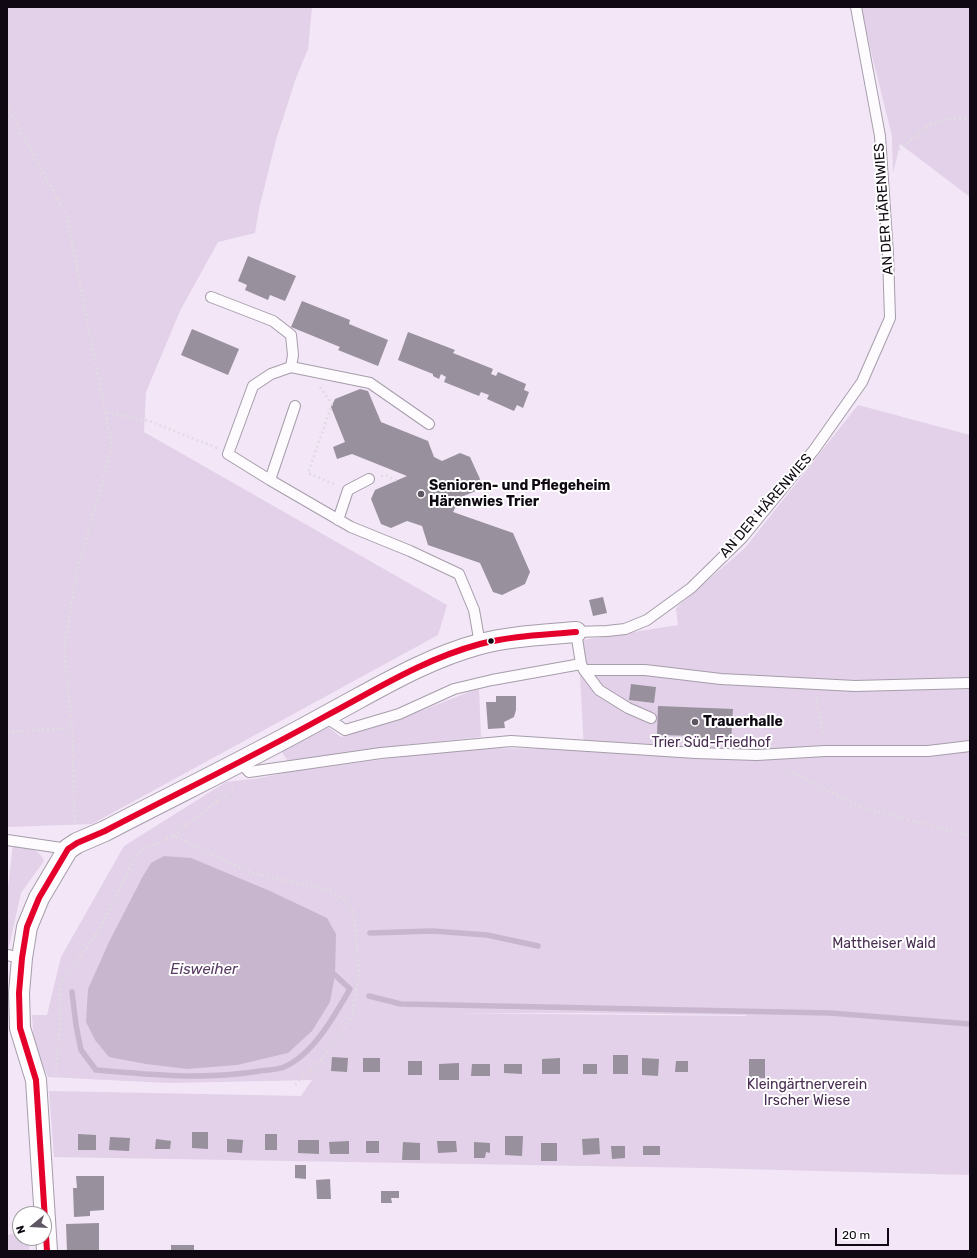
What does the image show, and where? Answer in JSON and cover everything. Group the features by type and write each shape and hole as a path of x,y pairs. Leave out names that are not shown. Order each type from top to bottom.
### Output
{"street":[{"name":"AN DER HÄRENWIES","path":"72,846 244,767 325,717 384,683 448,654 480,644 520,637 576,632"},
{"path":"47,1251 36,1080 16,1028 19,993 14,956 39,898 72,846"}],"lane":[{"name":"AN DER HÄRENWIES","path":"576,632 607,631 630,626 647,620 691,588 742,538 814,450 862,382 890,318 888,254 880,136 856,7"},
{"path":"211,297 272,321 291,335 293,354 291,367"},
{"path":"429,424 370,383 291,367 270,374 252,386 228,454 351,527 410,550 459,574 474,610 480,644"},
{"path":"270,480 295,406"},
{"path":"338,520 348,490 369,479"},
{"path":"576,632 582,667 599,690 628,708 651,718"},
{"path":"325,717 345,730 399,714 454,689 492,680 582,667 645,670 721,679 855,686 970,683"},
{"path":"244,767 511,741 696,753 757,755 825,751 928,751 970,746"},
{"path":"7,840 72,846"}],"path":[{"path":"7,106 67,216 112,447 77,572 64,647 72,728 72,846"},
{"path":"881,165 908,140 928,126 945,119 970,118"},
{"path":"332,404 308,473 348,490"},
{"path":"106,412 149,421 199,440 228,454"},
{"path":"813,684 824,729"},
{"path":"7,732 72,728"},
{"path":"757,755 858,806 970,836"},
{"path":"54,1082 58,1054 61,983 101,927 133,861 144,849 173,836 203,811 228,794 244,767"},
{"path":"173,836 252,873 326,889 343,898 354,913 359,973 352,1017 323,1058 296,1085"}],"green space":[{"path":"7,7 312,7 308,49 296,78 276,140 259,209 255,233 218,242 180,311 146,392 144,432 447,605 438,635 92,824 7,827"},
{"path":"860,7 970,7 970,197 900,144 893,173 892,136"},
{"path":"858,405 970,435 970,1175 706,1168 54,1157 49,1091 301,1096 312,1080 169,1083 48,1077 34,1046 32,1015 47,1015 61,957 124,846 226,782 260,778 293,771 469,748 584,749 580,676 583,640 678,625 676,608 745,548","holes":["443,1013 746,1015 746,1016"]},
{"path":"479,688 481,737 386,747 288,761 279,748 323,723 341,737 403,718"},
{"path":"13,844 27,847 39,853 44,861 21,893 8,951 7,897"},
{"path":"12,1234 12,1246 29,1246 29,1251 7,1251 7,1235"}],"water":[{"name":"Eisweiher","path":"164,856 191,858 270,891 327,918 336,934 335,975 330,1002 312,1031 288,1053 237,1065 187,1069 146,1064 109,1057 95,1040 86,1022 88,989 109,942 143,876 151,863"}],"building":[{"path":"248,256 296,276 285,301 270,295 268,300 245,290 247,285 238,281"},
{"path":"302,301 350,320 349,324 388,340 378,366 338,350 340,347 291,327"},
{"path":"192,329 239,349 228,375 181,355"},
{"path":"408,332 455,350 453,353 493,369 491,374 496,376 498,372 526,384 524,390 529,392 523,408 517,405 514,411 487,399 489,395 481,392 479,396 444,382 446,377 441,374 439,379 433,376 433,374 398,360"},
{"name":"Senioren- und Pflegeheim Härenwies Trier","path":"360,389 368,391 381,422 428,441 434,457 442,461 460,453 470,457 480,479 476,491 461,497 453,512 513,533 530,572 525,584 502,595 493,592 480,563 428,545 422,526 407,521 391,528 381,524 371,499 375,490 407,476 352,454 337,459 333,447 345,442 331,407 335,399"},
{"path":"603,597 607,613 593,616 589,600"},
{"path":"631,684 656,687 654,703 629,700"},
{"path":"496,696 516,696 516,710 514,717 504,722 505,728 488,729 486,702 496,702"},
{"name":"Trauerhalle","path":"658,706 733,709 731,742 699,740 700,736 657,735"},
{"path":"613,1055 628,1055 628,1074 613,1074"},
{"path":"332,1057 348,1058 347,1072 331,1071"},
{"path":"363,1058 380,1058 380,1072 363,1072"},
{"path":"560,1058 560,1074 542,1074 542,1059"},
{"path":"642,1058 659,1059 658,1076 642,1075"},
{"path":"749,1059 765,1059 765,1078 749,1078"},
{"path":"408,1061 422,1061 422,1075 408,1075"},
{"path":"676,1061 688,1061 688,1072 675,1072"},
{"path":"459,1063 459,1080 439,1080 439,1064"},
{"path":"472,1064 490,1064 490,1076 471,1076"},
{"path":"504,1064 522,1064 522,1074 504,1073"},
{"path":"583,1064 597,1064 597,1074 583,1074"},
{"path":"192,1132 208,1132 208,1149 192,1148"},
{"path":"78,1134 96,1135 96,1150 78,1150"},
{"path":"265,1134 277,1134 277,1150 265,1150"},
{"path":"505,1136 523,1136 522,1156 505,1155"},
{"path":"110,1137 130,1138 129,1151 109,1150"},
{"path":"599,1138 600,1154 583,1155 582,1139"},
{"path":"156,1139 171,1141 170,1149 155,1149"},
{"path":"227,1139 243,1140 242,1153 227,1152"},
{"path":"298,1140 319,1140 319,1154 298,1153"},
{"path":"349,1141 349,1154 330,1154 329,1142"},
{"path":"366,1141 379,1141 379,1153 366,1153"},
{"path":"437,1141 456,1141 457,1152 438,1153"},
{"path":"403,1142 420,1143 420,1160 402,1160"},
{"path":"474,1142 490,1143 490,1153 486,1152 485,1158 474,1158"},
{"path":"541,1143 557,1143 557,1161 541,1161"},
{"path":"611,1146 625,1146 625,1158 612,1159"},
{"path":"643,1146 660,1146 660,1155 643,1155"},
{"path":"295,1165 306,1165 306,1179 295,1178"},
{"path":"76,1176 104,1176 104,1210 90,1211 90,1216 74,1217 73,1188 77,1188"},
{"path":"330,1179 331,1199 317,1199 316,1180"},
{"path":"381,1191 399,1191 399,1198 391,1198 392,1203 381,1203"},
{"path":"99,1223 99,1251 67,1251 66,1224"},
{"path":"171,1245 194,1245 194,1251 171,1251"}],"waterway":[{"path":"370,933 433,931 487,935 538,946"},
{"path":"72,992 81,1050 96,1070 178,1076 239,1074 284,1067 295,1061 314,1044 330,1022 350,989 335,975"},
{"path":"369,996 401,1004 830,1013 970,1024"}],"transit line":[{"path":"47,1251 36,1080 20,1028 19,993 22,958 27,927 39,898 68,849 77,843 105,831 242,761 400,676 439,658 459,650 492,641 576,632"}],"place":[{"name":"Senioren- und Pflegeheim Härenwies Trier","path":"421,494"},
{"name":"Trauerhalle","path":"695,722"}],"park label":[{"name":"Trier Süd-Friedhof","path":"711,743"},
{"name":"Mattheiser Wald","path":"884,944"},
{"name":"Kleingärtnerverein Irscher Wiese","path":"807,1094"}]}
